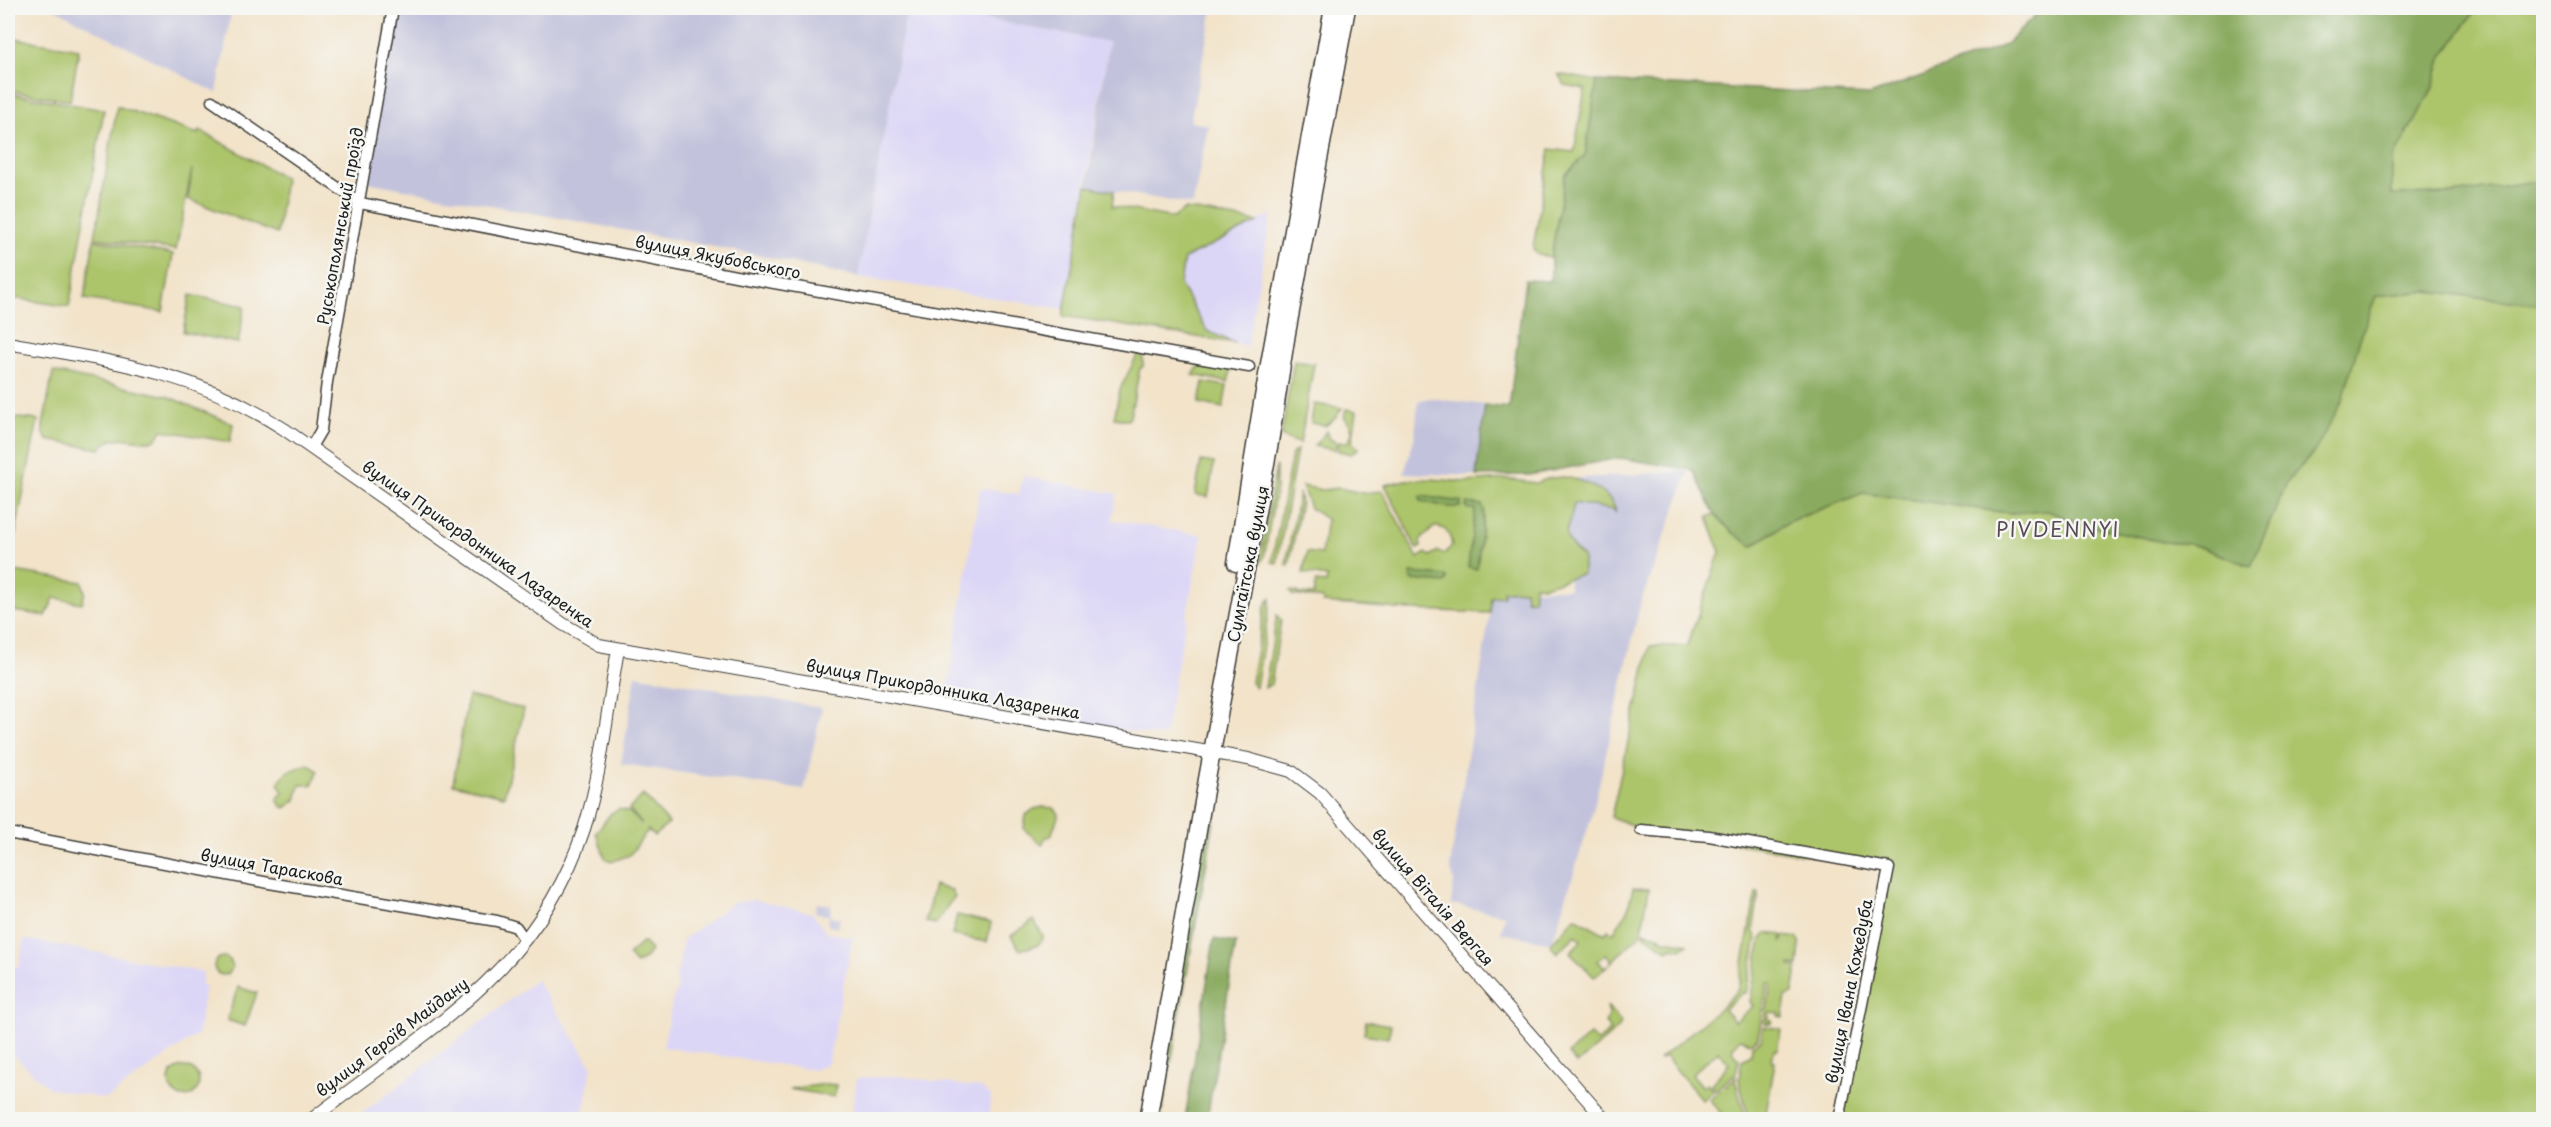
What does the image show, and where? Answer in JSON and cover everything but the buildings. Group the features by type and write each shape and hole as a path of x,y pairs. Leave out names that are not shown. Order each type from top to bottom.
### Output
{"main road":[{"name":"Сумгаїтська вулиця","path":"1148,1119 1207,752 1333,8"},
{"name":"Сумгаїтська вулиця","path":"1137,1119 1347,8"}],"street":[{"name":"Руськополянський проїзд","path":"311,447 321,430 327,382 393,8"},
{"name":"вулиця Якубовського","path":"212,101 360,203 746,278 1249,367"},
{"name":"вулиця Прикордонника Лазаренка","path":"8,343 144,368 185,380 254,411 311,447 590,642 618,650 1207,752"},
{"name":"вулиця Героїв Майдану","path":"311,1119 473,997 505,966 560,888 584,829 618,650"},
{"name":"вулиця Віталія Вергая","path":"1207,752 1283,768 1313,785 1605,1119"},
{"name":"вулиця Івана Кожедуба","path":"1641,830 1709,836 1889,868 1839,1119"},
{"name":"вулиця Тараскова","path":"8,833 269,883 497,921 516,927 525,940"}],"shaded area":[{"path":"53,8 232,8 217,93 197,83"},
{"path":"396,8 907,8 858,277 757,255 362,181"},
{"path":"907,8 926,8 1109,42 1065,309 858,277"},
{"path":"926,8 1213,8 1190,122 1208,125 1193,205 1087,186 1109,42"},
{"path":"1272,214 1247,346 1207,331 1180,284 1184,259"},
{"path":"1430,398 1485,405 1476,476 1404,473 1415,435 1418,401"},
{"path":"1689,471 1641,601 1592,815 1552,943 1501,933 1505,915 1451,904 1454,881 1450,867 1492,589 1569,589 1567,479"},
{"path":"1023,476 1117,494 1112,520 1202,535 1164,737 946,700 980,488 1019,494"},
{"path":"636,675 822,708 804,790 621,764"},
{"path":"754,900 812,913 827,933 853,937 828,1063 814,1070 663,1047 673,998 678,988 676,980 683,940 732,903"},
{"path":"817,903 831,905 830,916 840,918 838,928 828,926 829,916 815,912"},
{"path":"24,939 203,972 201,985 205,986 198,1034 106,1099 49,1088 8,1050 8,965 19,967"},
{"path":"536,980 592,1066 583,1114 564,1111 562,1120 355,1119"},
{"path":"899,1076 981,1088 991,1096 988,1119 851,1119 857,1078"}],"green space":[{"path":"2035,8 2477,8 2441,59 2432,90 2392,160 2392,195 2454,194 2529,182 2543,184 2543,305 2428,291 2376,296 2360,338 2343,400 2314,452 2287,482 2251,566 2192,544 2163,542 2082,524 2048,511 2009,513 1863,493 1790,521 1752,546 1732,532 1715,515 1693,470 1620,458 1529,475 1476,476 1485,405 1509,408 1525,280 1551,281 1551,257 1565,175 1585,155 1597,81 1870,95 2005,45 2035,16"},
{"path":"2477,8 2543,8 2543,184 2529,182 2454,194 2392,195 2391,160 2432,90 2441,59"},
{"path":"8,37 79,49 70,101 8,90"},
{"path":"1558,74 1597,81 1585,155 1565,175 1551,257 1538,255 1533,248 1550,149 1574,152 1585,89 1565,85"},
{"path":"8,93 104,110 69,307 8,297"},
{"path":"117,106 198,134 199,130 285,178 277,234 188,199 192,169 176,250 95,238"},
{"path":"1087,186 1114,191 1112,206 1173,218 1186,209 1258,222 1184,259 1180,284 1207,331 1235,343 1063,316"},
{"path":"94,240 173,254 163,312 84,299"},
{"path":"2428,291 2543,305 2543,1119 1839,1119 1889,868 1639,828 1611,817 1650,646 1687,646 1720,552 1708,517 1715,515 1732,532 1752,546 1790,521 1863,493 2009,513 2048,511 2082,524 2163,542 2191,544 2251,566 2287,482 2314,452 2376,296"},
{"path":"190,295 245,306 238,343 183,332"},
{"path":"1139,352 1143,353 1143,367 1140,368 1130,417 1128,420 1114,418 1120,389"},
{"path":"1294,361 1314,364 1300,444 1281,436"},
{"path":"1201,363 1231,369 1228,382 1193,375"},
{"path":"53,372 167,396 233,424 230,442 162,430 157,438 151,441 117,439 108,442 100,449 47,440 43,426"},
{"path":"1203,382 1227,386 1223,408 1199,403"},
{"path":"1314,404 1342,408 1326,426 1311,423"},
{"path":"1346,409 1357,411 1352,443 1359,448 1351,454 1338,451 1339,442 1347,442 1352,433 1351,426 1344,417"},
{"path":"8,417 38,420 8,570"},
{"path":"1327,431 1330,439 1337,443 1335,450 1314,446"},
{"path":"1297,450 1277,563 1272,562 1292,454"},
{"path":"1201,461 1214,463 1208,497 1195,495"},
{"path":"1276,466 1276,488 1264,558 1259,564"},
{"path":"1564,477 1596,488 1609,499 1616,513 1614,510 1574,503 1566,532 1569,543 1583,557 1583,574 1544,586 1535,585 1533,600 1526,599 1525,590 1503,591 1503,596 1491,597 1490,613 1323,603 1323,599 1292,595 1290,591 1314,595 1316,582 1326,583 1327,577 1303,573 1307,552 1321,554 1327,520 1310,508 1302,486 1322,490 1339,488 1362,493 1382,491 1418,558 1426,553 1430,556 1438,551 1445,554 1452,545 1449,535 1442,528 1434,527 1420,541 1421,547 1417,549 1385,485 1405,480 1432,479 1465,482 1507,479 1536,483 1550,478"},
{"path":"1299,493 1301,502 1289,565 1286,564"},
{"path":"1422,496 1461,502 1461,507 1447,507 1421,501"},
{"path":"1467,503 1482,505 1484,510 1477,569 1468,567 1475,509 1468,509"},
{"path":"8,570 82,582 85,592 82,603 54,598 46,616 8,610"},
{"path":"1411,573 1446,576 1447,579 1445,583 1411,580"},
{"path":"1271,597 1256,687 1251,682 1265,606"},
{"path":"1277,615 1281,620 1271,684 1265,688"},
{"path":"468,696 524,709 504,796 453,784"},
{"path":"308,764 318,771 312,785 300,785 296,800 285,808 281,806 277,799 283,792 278,783 287,772"},
{"path":"1214,776 1222,777 1161,1119 1152,1120"},
{"path":"643,795 669,823 654,836 648,830 630,855 611,862 605,858 596,833 611,813 619,809 629,812 642,824 629,809"},
{"path":"1054,808 1059,814 1051,836 1045,838 1042,845 1024,829 1026,815 1034,809"},
{"path":"934,885 952,891 955,897 935,924 925,922"},
{"path":"1633,888 1649,889 1641,934 1609,964 1612,960 1606,954 1598,961 1604,967 1608,965 1594,977 1570,952 1581,941 1576,935 1557,953 1550,945 1575,917 1605,934 1608,930 1613,933 1627,912"},
{"path":"1756,893 1759,893 1753,931 1757,938 1746,993 1742,993 1724,1010 1735,1022 1753,1006 1750,1002 1761,939 1766,933 1782,935 1781,943 1784,936 1797,938 1800,942 1798,966 1790,964 1797,968 1793,994 1786,996 1783,1017 1778,1016 1779,1013 1770,1012 1768,1020 1772,1021 1771,1024 1764,1023 1771,984 1768,983 1758,1038 1750,1043 1740,1039 1732,1048 1734,1055 1739,1059 1736,1073 1715,1090 1711,1084 1729,1064 1718,1051 1692,1074 1703,1087 1707,1084 1713,1091 1702,1100 1666,1057 1659,1059 1723,1006 1738,989"},
{"path":"957,915 991,923 987,942 952,935"},
{"path":"1034,920 1043,937 1038,945 1020,950 1011,936"},
{"path":"1644,932 1661,937 1660,939 1688,944 1681,949 1673,947 1667,950 1643,934"},
{"path":"1214,939 1236,943 1207,1119 1185,1119"},
{"path":"643,942 651,950 645,959 636,964 628,955"},
{"path":"223,957 229,960 232,966 229,972 223,975 217,972 214,966 217,960"},
{"path":"238,987 257,993 245,1026 227,1020"},
{"path":"1607,1006 1621,1022 1619,1027 1577,1064 1568,1054 1590,1035 1597,1042 1611,1030 1605,1023 1609,1014"},
{"path":"1366,1021 1391,1025 1388,1038 1364,1034"},
{"path":"1763,1026 1781,1029 1777,1050 1774,1050 1772,1061 1775,1062 1765,1119 1749,1119 1739,1080 1742,1060 1751,1055 1752,1045 1761,1040"},
{"path":"184,1067 195,1071 199,1082 195,1093 184,1097 173,1093 169,1082 173,1071"},
{"path":"1736,1077 1746,1119 1726,1119 1709,1099"},
{"path":"826,1084 836,1085 834,1097 790,1089"}],"district":[{"name":"PIVDENNYI","path":"2058,530"}]}
